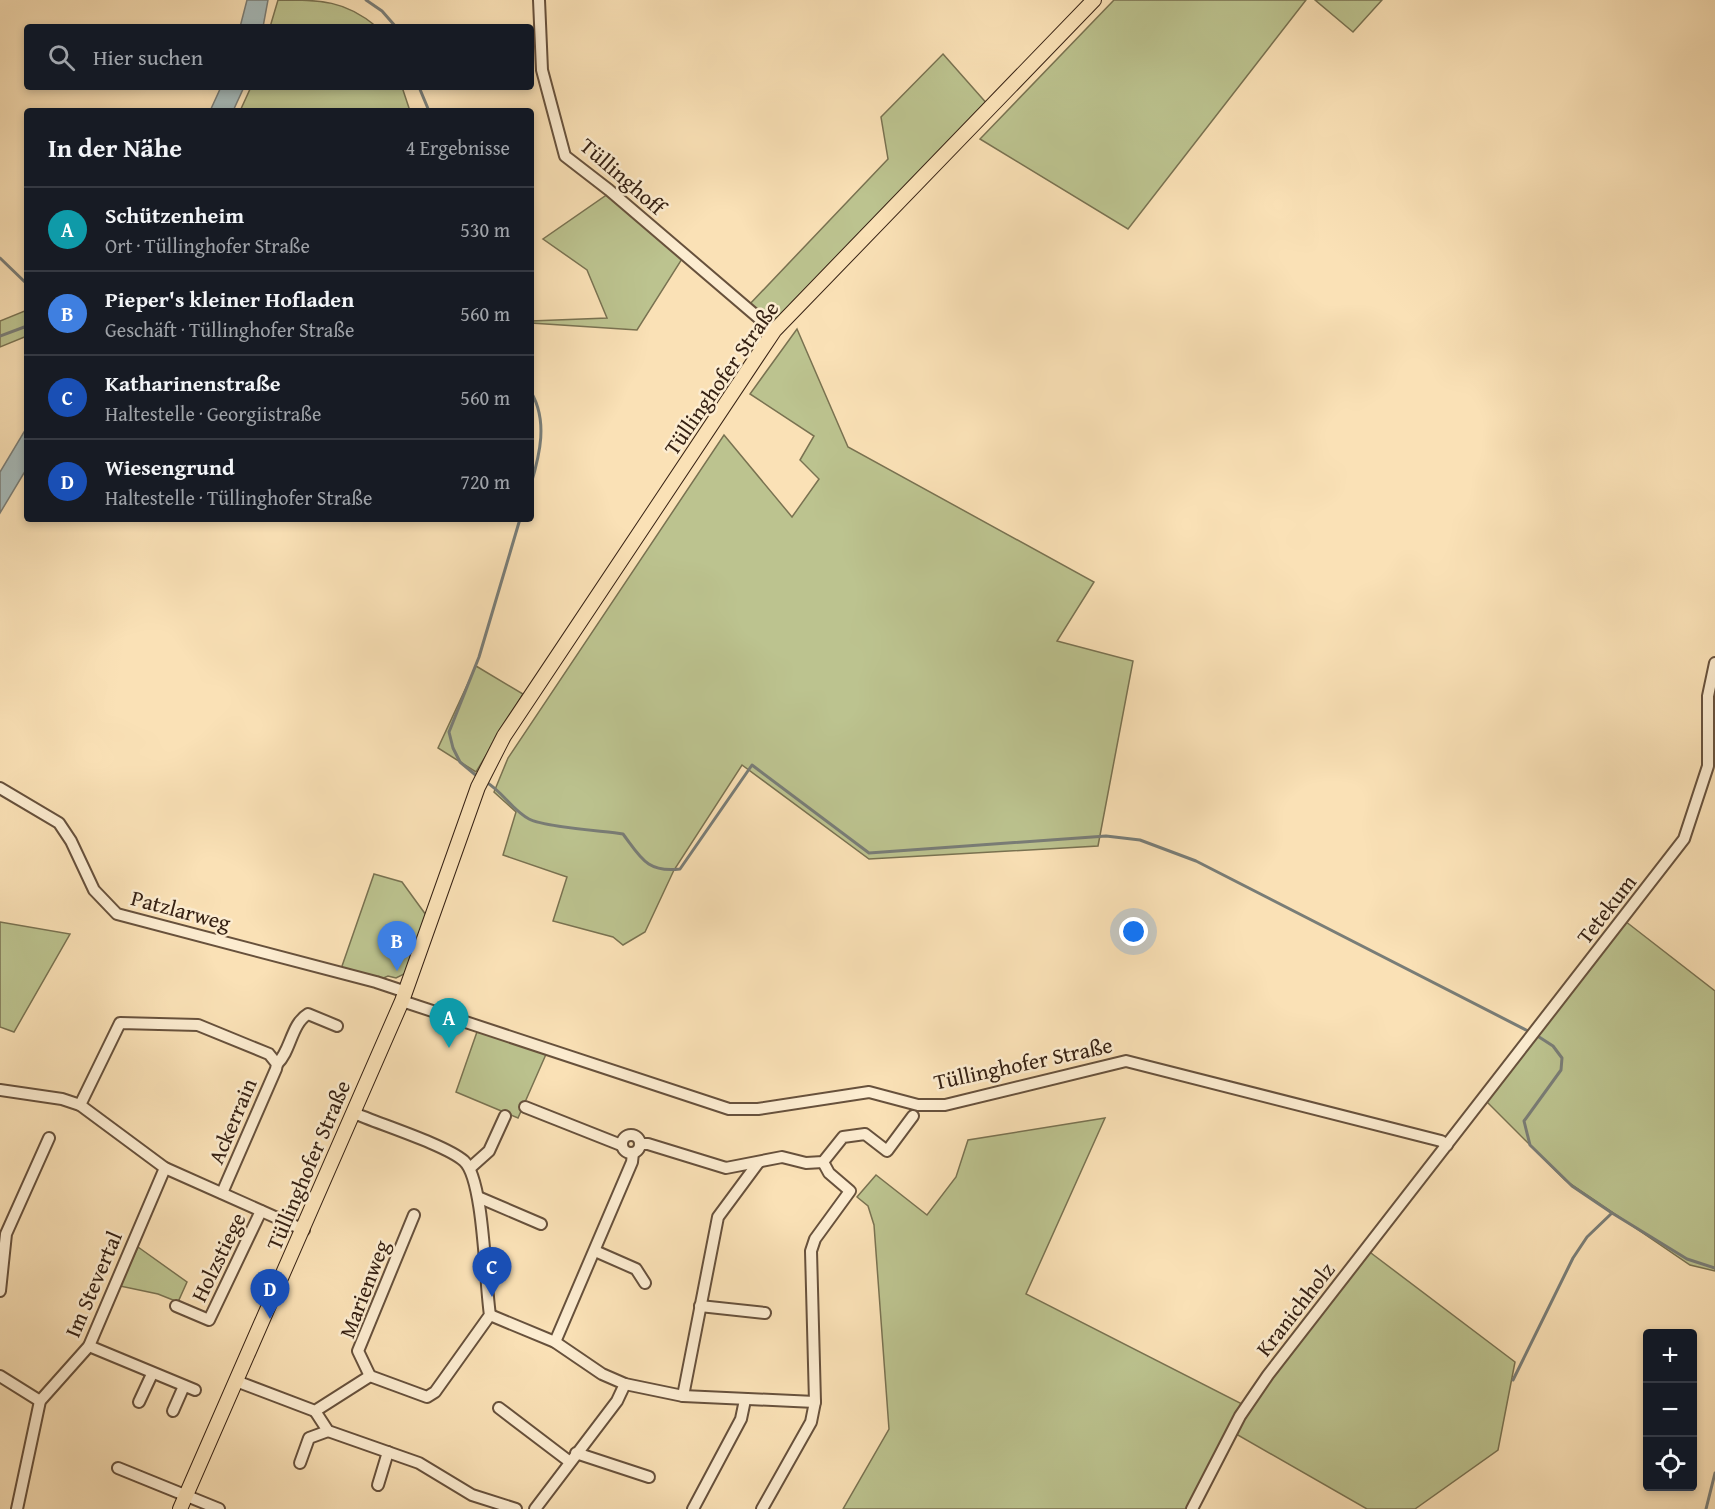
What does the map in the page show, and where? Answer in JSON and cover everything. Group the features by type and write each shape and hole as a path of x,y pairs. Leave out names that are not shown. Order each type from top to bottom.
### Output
{"main road":[{"name":"Tüllinghofer Straße","path":"183,1503 404,997 478,787 504,736 774,331 1094,0"}],"street":[{"name":"Tüllinghoff","path":"539,0 542,70 565,156 609,190 774,331"},
{"name":"Tetekum","path":"1447,1144 1684,839 1708,766 1708,696 1715,663"},
{"name":"Patzlarweg","path":"0,788 59,822 71,841 94,890 117,914 367,980 404,997"},
{"name":"Tüllinghofer Straße","path":"404,997 729,1109 758,1109 869,1092 918,1105 945,1105 1126,1061 1447,1144"},
{"name":"Ackerrain","path":"222,1193 277,1064 284,1057 302,1018 308,1014 337,1026"},
{"name":"Ackerrain","path":"81,1105 120,1023 198,1025 269,1054 277,1064"},
{"path":"0,1090 62,1099 81,1105 165,1168 304,1230"},
{"path":"525,1107 621,1144 625,1151 648,1144 726,1168 736,1177 740,1187"},
{"path":"315,1411 370,1376 427,1397 435,1392 490,1315 478,1197 470,1167 454,1155 354,1113"},
{"path":"470,1167 489,1151 505,1116"},
{"path":"726,1168 782,1157 806,1163 823,1162 843,1137 865,1134 887,1151 913,1116"},
{"path":"555,1342 596,1251 632,1162 637,1137 630,1135 624,1138 621,1144"},
{"path":"0,1291 6,1234 49,1138"},
{"name":"Kranichholz","path":"1192,1509 1240,1416 1268,1375 1447,1144"},
{"path":"762,1509 811,1422 815,1402 810,1251 814,1239 850,1191 829,1173 823,1162"},
{"path":"683,1396 718,1217 758,1163"},
{"name":"Im Stevertal","path":"17,1509 40,1401 89,1346 165,1168"},
{"path":"478,1197 541,1224"},
{"name":"Holzstiege","path":"176,1306 209,1320 261,1211"},
{"name":"Marienweg","path":"370,1376 358,1351 414,1215"},
{"path":"596,1251 636,1269 645,1283"},
{"path":"700,1306 765,1313"},
{"path":"490,1315 555,1342 602,1374 625,1384 683,1396 815,1402"},
{"path":"89,1346 190,1388 173,1411"},
{"path":"139,1402 152,1374"},
{"path":"0,1376 40,1401"},
{"path":"236,1381 315,1411 328,1431 433,1470 456,1487 472,1495 516,1509"},
{"path":"535,1509 617,1401 625,1384"},
{"path":"693,1509 741,1419 745,1400"},
{"path":"499,1408 573,1458 649,1477"},
{"path":"300,1463 309,1438 328,1431"},
{"path":"378,1485 388,1452"},
{"path":"118,1468 183,1503 219,1509"}],"green space":[{"path":"278,0 307,0 332,3 354,11 373,24 271,24"},
{"path":"1114,0 1306,0 1128,229 980,139"},
{"path":"1315,0 1382,0 1353,32"},
{"path":"943,54 989,106 773,327 748,306 888,159 881,117"},
{"path":"250,90 403,90 409,108 241,108"},
{"path":"608,194 682,259 637,330 534,323 534,321 607,318 587,270 543,239"},
{"path":"24,311 24,337 0,347 0,321"},
{"path":"797,329 848,447 1094,582 1057,641 1133,661 1098,846 869,859 742,765 674,870 645,932 623,945 613,937 553,921 567,877 503,855 516,812 494,792 508,758 724,435 792,517 819,479 800,460 814,436 750,394"},
{"path":"476,666 523,694 476,772 438,748"},
{"path":"374,874 402,882 426,915 408,972 396,978 388,976 379,980 341,969"},
{"path":"1625,921 1715,991 1715,1271 1690,1265 1565,1180 1485,1100"},
{"path":"0,922 70,934 14,1032 0,1027"},
{"path":"478,1029 547,1052 518,1118 456,1092"},
{"path":"1105,1118 1026,1294 1246,1406 1189,1509 843,1509 889,1429 874,1225 868,1206 857,1197 876,1175 927,1215 956,1177 968,1140"},
{"path":"138,1247 187,1282 178,1302 158,1294 120,1286"},
{"path":"1367,1250 1515,1362 1498,1450 1415,1509 1367,1509 1236,1434 1270,1377"}],"shaded area":[{"path":"247,0 268,0 264,24 241,24"},
{"path":"220,90 243,90 234,108 211,108"},
{"path":"24,432 24,473 0,513 0,472"}],"waterway":[{"path":"366,0 382,11 393,24"},
{"path":"420,90 428,108"},
{"path":"0,258 24,281"},
{"path":"0,336 24,327"},
{"path":"534,399 541,426 534,472"},
{"path":"478,777 460,762 449,732 479,657 519,522"},
{"path":"486,782 529,819 560,826 623,834 646,862 660,869 669,870 680,869 752,765 869,853 1106,836 1140,840 1196,861 1530,1032"},
{"path":"1513,1380 1573,1258 1587,1237 1612,1213 1572,1186 1530,1145 1524,1121 1561,1070 1562,1058 1553,1046 1536,1035"},
{"path":"1612,1213 1687,1259 1715,1268"},
{"path":"1706,1509 1715,1473"}],"place":[{"name":"Pieper's kleiner Hofladen","path":"397,971"},
{"name":"Schützenheim","path":"449,1048"},
{"name":"Katharinenstraße","path":"492,1297"},
{"name":"Wiesengrund","path":"270,1319"}]}
